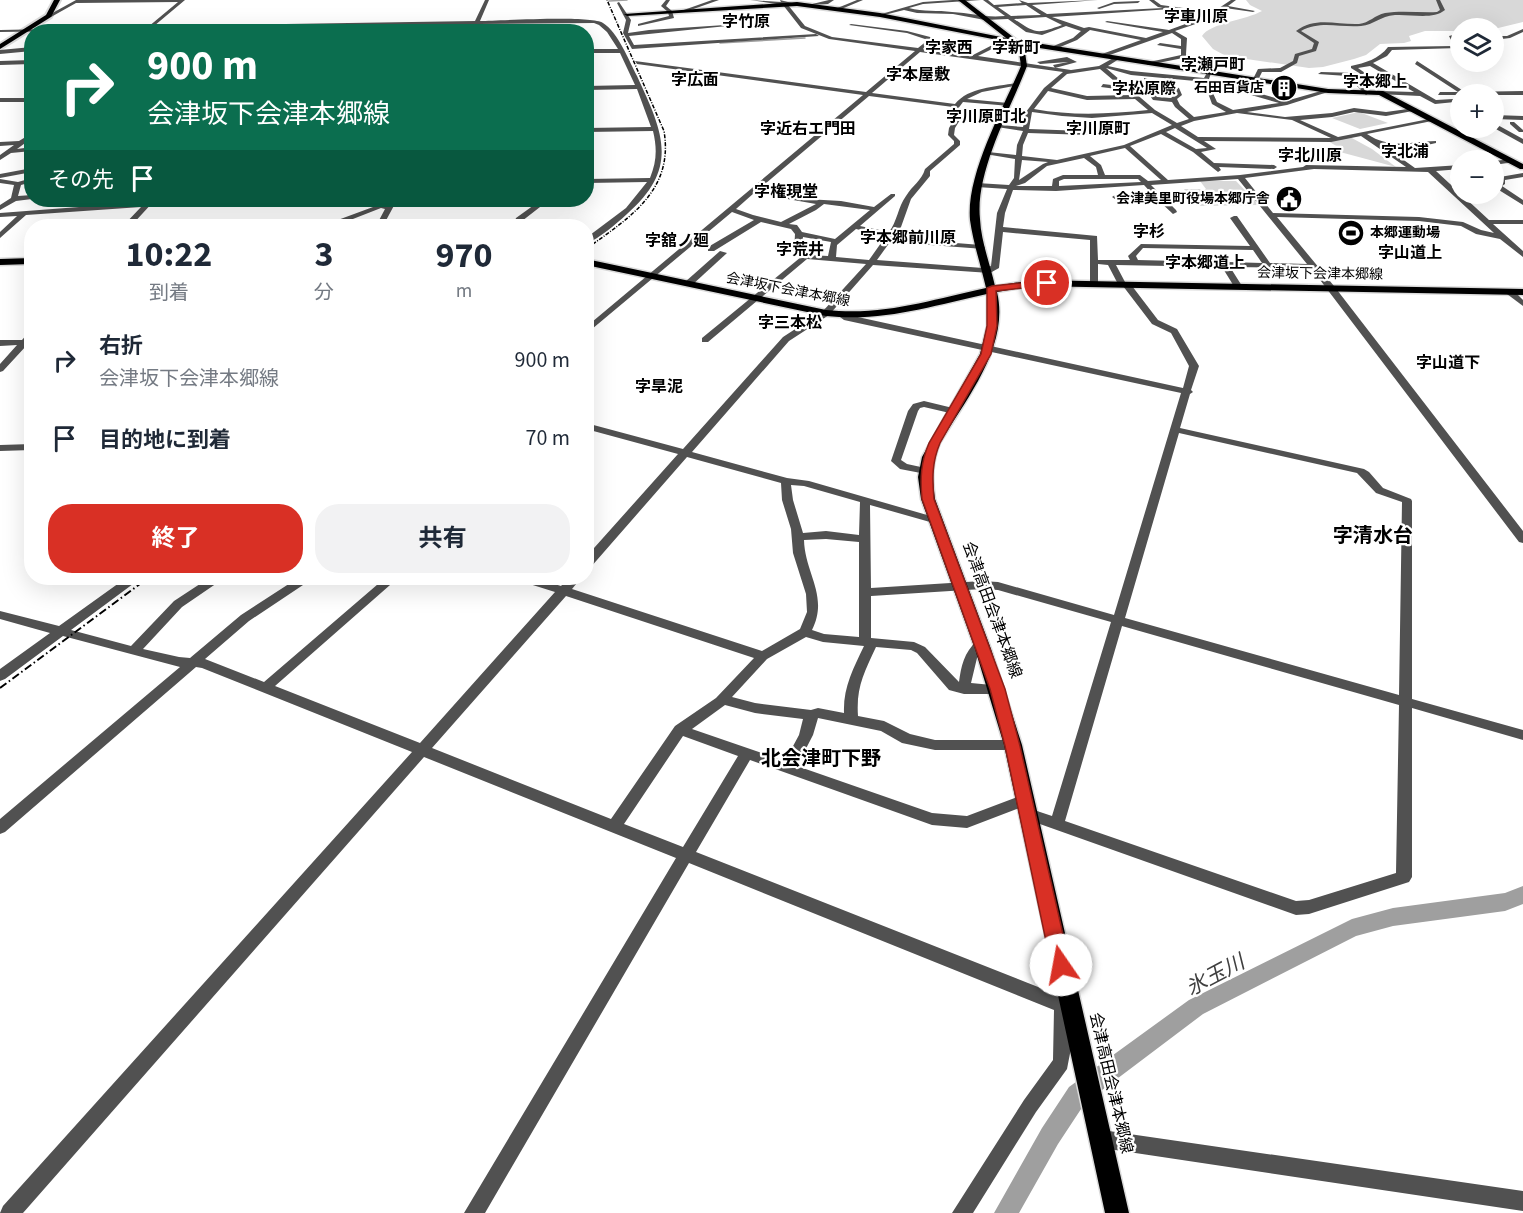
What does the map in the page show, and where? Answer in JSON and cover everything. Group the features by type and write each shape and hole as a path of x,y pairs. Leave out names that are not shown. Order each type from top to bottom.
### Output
{"highway":[{"path":"36,24 49,16 57,0"},
{"path":"0,46 24,31"}],"main road":[{"path":"962,0 1022,51 1024,64"},
{"path":"627,14 784,3 810,5 880,15 1053,48 1197,71 1205,77 1328,91 1380,93 1523,167"},
{"name":"会津高田会津本郷線","path":"1024,64 977,185 974,209 986,270 992,288 993,309 987,348 983,361 934,443 926,471 928,499 997,689 1013,746 1066,1007 1081,1050 1118,1213"},
{"path":"0,262 24,261"},
{"name":"会津坂下会津本郷線","path":"594,264 844,317 874,317 898,313 992,288 1033,284 1523,292"}],"street":[{"path":"477,22 488,0"},
{"path":"659,0 669,0"},
{"path":"669,0 663,6 670,11 672,17 630,27 625,32 632,48 816,36"},
{"path":"683,11 717,0"},
{"path":"752,0 784,3 803,27 822,35 1071,72"},
{"path":"810,5 824,4 832,0"},
{"path":"837,9 861,0"},
{"path":"880,15 925,1 979,0"},
{"path":"985,0 1028,31 1042,34 1067,25 1083,16 1064,1"},
{"path":"1021,0 1044,16 1067,25 1149,40"},
{"path":"993,6 1096,0"},
{"path":"1151,0 1168,10"},
{"path":"1168,10 1174,0"},
{"path":"1104,55 1172,32 1215,14 1234,0"},
{"path":"1255,81 1260,70 1282,70 1295,62 1297,55 1314,50 1317,43 1299,32 1306,26 1328,22 1363,25 1372,23 1382,15 1438,13 1443,10 1438,0"},
{"path":"49,16 77,1 183,1 154,24"},
{"path":"888,5 917,12 953,13 986,19 1066,15 1105,8 1114,3 1137,1 1152,10"},
{"path":"939,2 953,13"},
{"path":"619,3 627,14 630,27"},
{"path":"1047,3 1066,15"},
{"path":"1179,11 1193,3"},
{"path":"1226,7 1253,11"},
{"path":"54,9 65,8"},
{"path":"1001,12 1035,9"},
{"path":"1080,12 1185,9 1215,14"},
{"path":"1107,12 1125,16"},
{"path":"1053,48 1080,36 1087,29 1116,15"},
{"path":"666,19 677,24 680,29"},
{"path":"404,24 569,21 600,24 614,37 638,87 660,151 658,164 644,191 625,212 594,236"},
{"path":"1105,22 1162,26 1184,40"},
{"path":"1105,22 1124,28 1112,33"},
{"path":"1018,24 1039,23"},
{"path":"1046,24 1058,27"},
{"path":"594,325 932,39 907,32 851,25"},
{"path":"626,35 725,26"},
{"path":"0,31 24,30"},
{"path":"1504,37 1523,30"},
{"path":"974,57 981,51 998,46 1028,31"},
{"path":"1174,41 1184,40"},
{"path":"1160,45 1184,40"},
{"path":"1184,40 1184,56"},
{"path":"1322,74 1361,75 1362,73 1353,67 1370,64 1385,55 1388,49 1418,46 1428,40"},
{"path":"1139,43 1147,46"},
{"path":"1393,48 1450,47"},
{"path":"0,52 24,50"},
{"path":"594,51 622,51"},
{"path":"1184,56 1197,71"},
{"path":"1149,63 1184,56"},
{"path":"1102,67 1117,58"},
{"path":"1024,64 1065,59 1074,63 1049,68"},
{"path":"1190,61 1215,62"},
{"path":"0,63 24,62"},
{"path":"637,62 867,93 958,103 1008,104"},
{"path":"1417,63 1450,85"},
{"path":"1370,64 1436,102 1450,101"},
{"path":"1102,67 1153,111 1221,155"},
{"path":"731,209 760,219 794,226 799,234 798,252 807,257 986,270 995,268 1003,204 1014,186 1030,111 1046,89 1060,76 1102,67 1131,73 1178,90 1195,88 1210,92 1214,103 1232,111 1257,117 1293,119 1314,115 1337,115 1355,110 1386,114 1415,110"},
{"path":"1131,73 1205,77 1296,106"},
{"path":"1349,75 1366,93"},
{"path":"1195,88 1205,77"},
{"path":"594,555 786,339 826,313 872,261 902,216 908,198 927,176 927,170 957,145 957,141 951,135 952,128 960,115 954,110 958,103 966,95 1016,84"},
{"path":"1103,86 1126,88"},
{"path":"594,88 638,87"},
{"path":"1046,89 1083,98 1138,98"},
{"path":"1174,100 1174,97 1179,95 1178,90"},
{"path":"1014,186 1023,182 1041,167 1126,146 1193,119 1287,103 1328,91"},
{"path":"974,93 1030,111 1064,115 1136,115 1153,111"},
{"path":"1150,93 1155,99 1174,100"},
{"path":"1380,93 1450,94"},
{"path":"1504,93 1523,93"},
{"path":"1441,94 1450,99"},
{"path":"1100,98 1107,107 1123,107 1136,115"},
{"path":"0,100 24,100"},
{"path":"1174,100 1177,106 1193,119"},
{"path":"1305,110 1314,115"},
{"path":"1504,111 1523,112"},
{"path":"1373,112 1402,125"},
{"path":"1504,117 1523,118"},
{"path":"1197,139 1318,141 1363,134 1432,118"},
{"path":"1293,119 1338,139"},
{"path":"1512,123 1522,131"},
{"path":"999,127 1088,134 1087,129"},
{"path":"594,130 654,129"},
{"path":"1504,130 1522,131"},
{"path":"1504,130 1523,142"},
{"path":"1162,132 1195,151 1227,178"},
{"path":"1363,134 1414,170"},
{"path":"0,158 24,141"},
{"path":"1380,144 1414,146 1434,142"},
{"path":"0,144 21,143"},
{"path":"1400,145 1410,154"},
{"path":"1126,146 1166,181"},
{"path":"1195,151 1213,149"},
{"path":"12,151 24,150"},
{"path":"988,153 1045,152"},
{"path":"1019,154 1058,162"},
{"path":"1086,156 1099,166 1102,177"},
{"path":"1504,162 1512,161"},
{"path":"1212,165 1414,170 1450,168"},
{"path":"977,185 1056,189 1240,177 1312,168"},
{"path":"1430,170 1450,183"},
{"path":"0,176 24,172"},
{"path":"1504,178 1523,175"},
{"path":"1056,189 1055,180 1063,177 1140,177 1173,212"},
{"path":"1240,177 1314,266 1523,539"},
{"path":"594,182 651,180"},
{"path":"0,181 18,184 24,182"},
{"path":"14,199 18,184"},
{"path":"752,191 796,200 874,209"},
{"path":"1504,191 1523,202"},
{"path":"832,258 836,241 893,195"},
{"path":"1115,197 1160,198"},
{"path":"0,208 14,199 24,198"},
{"path":"783,224 800,214 815,209 822,202"},
{"path":"1473,204 1502,237 1522,253"},
{"path":"0,215 96,207"},
{"path":"133,219 144,207"},
{"path":"350,219 385,207"},
{"path":"382,219 385,207"},
{"path":"522,219 536,207"},
{"path":"0,236 23,214"},
{"path":"1273,215 1419,219 1463,224 1479,232 1502,237"},
{"path":"711,249 760,219"},
{"path":"1234,219 1268,266"},
{"path":"1490,222 1523,222"},
{"path":"856,226 889,237 981,247"},
{"path":"999,229 1094,238 1094,284"},
{"path":"799,234 836,241"},
{"path":"1135,263 1132,256 1140,246 1255,248"},
{"path":"1213,247 1238,286"},
{"path":"688,284 723,253"},
{"path":"705,340 807,257"},
{"path":"1094,262 1314,266"},
{"path":"1057,824 1188,392 1193,363 1174,331 1155,322 1124,284 1111,262"},
{"path":"1510,292 1523,304"},
{"path":"844,317 1188,392"},
{"path":"0,343 24,342"},
{"path":"0,369 24,346"},
{"path":"926,471 904,467 896,461 913,411 916,406 924,404 954,411"},
{"path":"594,428 786,481 806,483 865,502 937,521"},
{"path":"680,730 944,822 968,822 1026,807 1057,824 1296,908 1309,907 1348,893 1401,879 1405,871 1407,501 1375,488 1367,474 1360,471 1176,430"},
{"path":"0,448 24,447"},
{"path":"614,826 680,730 722,699 763,656 806,632 814,615 813,597 800,555 796,525 785,495 786,481"},
{"path":"851,719 850,697 868,642 865,592 865,502"},
{"path":"797,537 826,535 865,539"},
{"path":"0,676 124,585"},
{"path":"134,651 178,604 206,585"},
{"path":"0,828 245,618 294,585"},
{"path":"265,688 384,585"},
{"path":"547,585 763,656"},
{"path":"10,1213 569,585"},
{"path":"865,592 998,586 1523,735"},
{"path":"0,615 179,662 203,663 1066,1007 1061,1063 1001,1150 962,1213"},
{"path":"806,632 823,638 918,647 954,687 997,689"},
{"path":"964,689 974,648 981,644"},
{"path":"722,699 739,705 811,715 818,713 884,726 907,739 935,745 1013,746"},
{"path":"788,769 806,735 811,715"},
{"path":"474,1213 746,754"},
{"path":"1100,1128 1523,1201"}],"shaded area":[{"path":"1246,0 1523,0 1523,22 1504,27 1504,18 1450,18 1450,31 1425,31 1409,36 1411,41 1380,44 1366,55 1323,67 1309,68 1226,56 1213,49 1202,36 1212,28 1262,11 1250,5"},
{"path":"1359,112 1388,123 1360,129 1332,118"},
{"path":"1350,137 1372,149 1396,167 1340,152 1333,149 1338,147 1328,141"},
{"path":"1200,181 1236,181 1259,205 1197,206 1184,189 1206,189"}],"waterway":[{"path":"609,1 627,0"},
{"path":"720,43 805,38"},
{"name":"氷玉川","path":"1006,1213 1050,1136 1077,1095 1196,1007 1352,928 1393,917 1505,902 1523,895"}],"railway":[{"path":"594,243 618,226 645,201 655,187 662,170 665,152 664,131 607,0"},
{"path":"0,688 139,585"}],"place":[{"name":"石田百貨店","path":"1284,88"},
{"name":"会津美里町役場本郷庁舎","path":"1289,199"},
{"name":"本郷運動場","path":"1351,233"}],"district":[{"name":"字車川原","path":"1196,17"},
{"name":"字竹原","path":"746,22"},
{"name":"字家西","path":"949,48"},
{"name":"字新町","path":"1016,48"},
{"name":"字瀬戸町","path":"1213,65"},
{"name":"字本屋敷","path":"918,75"},
{"name":"字広面","path":"695,80"},
{"name":"字本郷上","path":"1375,82"},
{"name":"字松原際","path":"1144,89"},
{"name":"字川原町北","path":"986,117"},
{"name":"字近右エ門田","path":"808,129"},
{"name":"字川原町","path":"1098,129"},
{"name":"字北浦","path":"1405,152"},
{"name":"字北川原","path":"1310,156"},
{"name":"字権現堂","path":"786,192"},
{"name":"字杉","path":"1149,232"},
{"name":"字本郷前川原","path":"908,238"},
{"name":"字舘ノ廻","path":"677,241"},
{"name":"字荒井","path":"800,250"},
{"name":"字山道上","path":"1410,253"},
{"name":"字本郷道上","path":"1205,263"},
{"name":"字三本松","path":"790,323"},
{"name":"字山道下","path":"1448,363"},
{"name":"字旱泥","path":"659,387"},
{"name":"字清水台","path":"1373,536"},
{"name":"北会津町下野","path":"821,759"}],"route":[{"path":"1047,283 992,288 992,326 986,354 934,443 928,457 926,485 928,499 997,689 1013,746 1061,965"}]}
